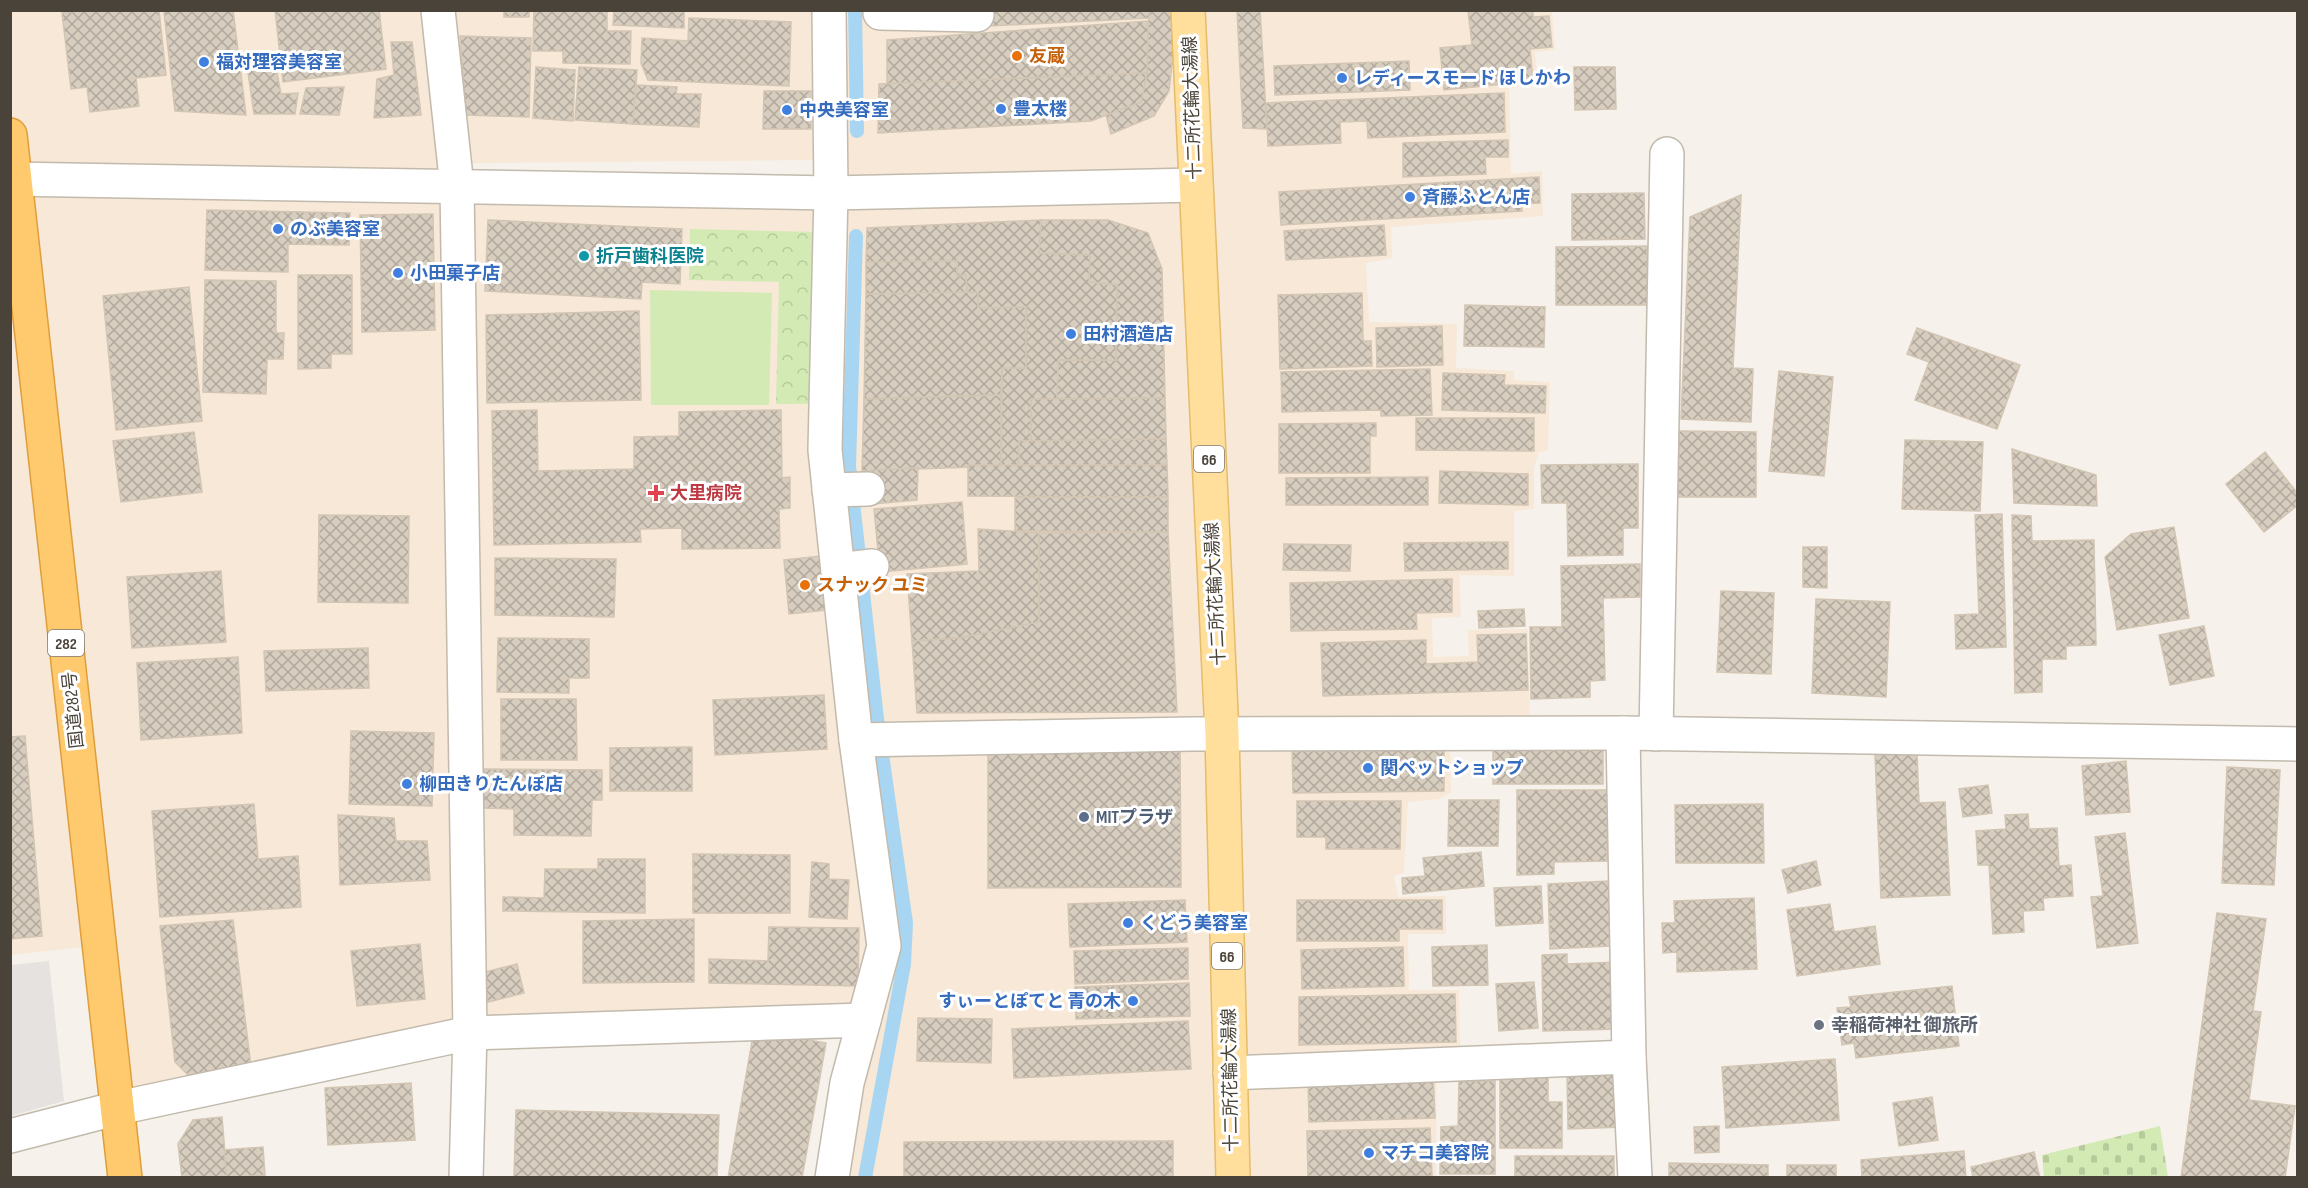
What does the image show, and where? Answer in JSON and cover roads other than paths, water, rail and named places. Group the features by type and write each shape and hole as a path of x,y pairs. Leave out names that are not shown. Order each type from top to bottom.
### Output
{"highway":[{"name":"国道282号","path":"10,135 12,179 118,1108 124,1178"}],"main road":[{"name":"十二所花輪大湯線","path":"1188,10 1222,734 1233,1178"}],"street":[{"path":"438,10 457,187 470,1033 466,1178"},
{"path":"829,10 831,193 825,450 884,946 847,1083 832,1178"},
{"path":"880,10 880,13 977,15"},
{"path":"1656,734 1667,154"},
{"path":"12,179 831,193 1195,184"},
{"path":"829,490 868,489"},
{"path":"838,570 872,566"},
{"path":"1623,733 1629,1057 1635,1178"},
{"path":"858,740 1222,734 1623,733 2298,744"},
{"path":"10,1136 118,1108 470,1033 864,1020"},
{"path":"1230,1073 1629,1057"}],"waterway":[{"path":"855,10 857,131"},
{"path":"856,236 849,466 877,719 906,923 904,964 865,1178"}],"place":[{"name":"友蔵","path":"1017,56"},
{"name":"福対理容美容室","path":"204,62"},
{"name":"レディースモード ほしかわ","path":"1342,78"},
{"name":"豊太楼","path":"1001,109"},
{"name":"中央美容室","path":"787,110"},
{"name":"斉藤ふとん店","path":"1410,197"},
{"name":"のぶ美容室","path":"278,229"},
{"name":"折戸歯科医院","path":"584,256"},
{"name":"小田菓子店","path":"398,273"},
{"name":"田村酒造店","path":"1071,334"},
{"name":"大里病院","path":"656,493"},
{"name":"スナック ユミ","path":"805,585"},
{"name":"関ペットショップ","path":"1368,768"},
{"name":"柳田きりたんぽ店","path":"407,784"},
{"name":"MITプラザ","path":"1084,817"},
{"name":"くどう美容室","path":"1128,923"},
{"name":"すぃーとぽてと 青の木","path":"1133,1001"},
{"name":"幸稲荷神社 御旅所","path":"1819,1025"},
{"name":"マチコ美容院","path":"1369,1153"}]}
